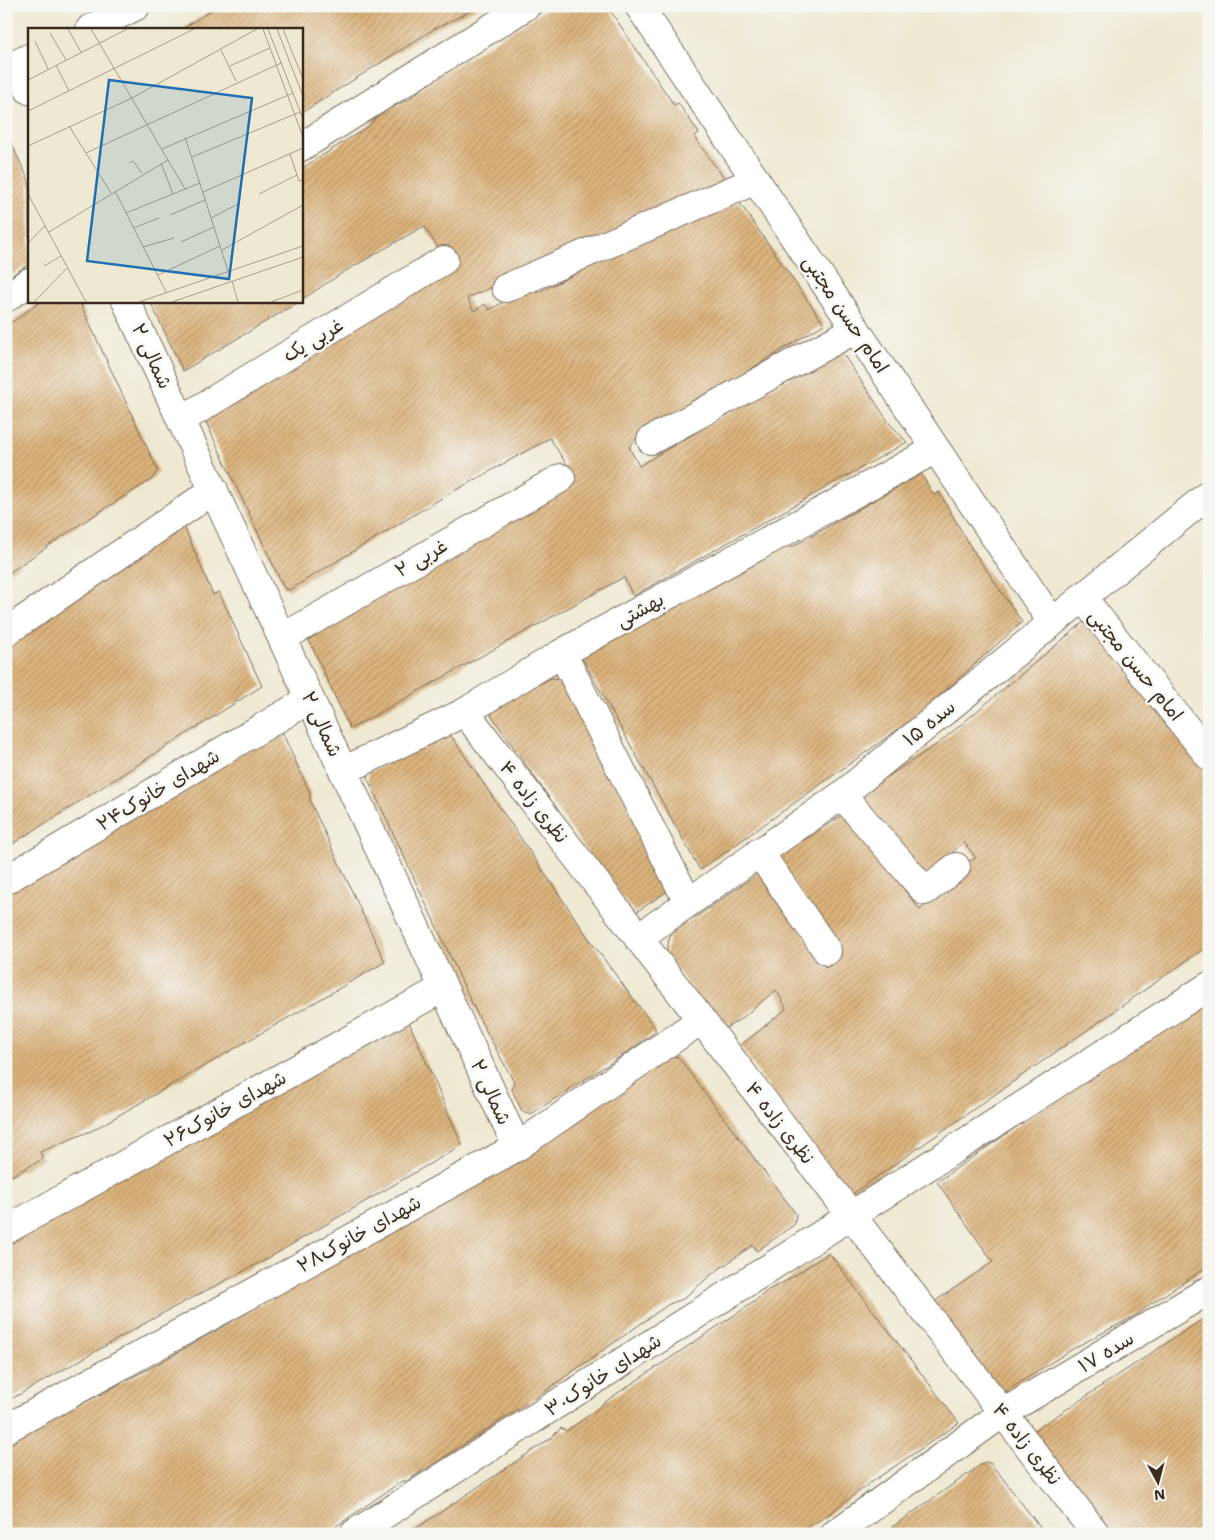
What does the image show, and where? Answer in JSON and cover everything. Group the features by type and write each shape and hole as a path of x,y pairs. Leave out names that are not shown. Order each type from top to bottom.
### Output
{"street":[{"path":"92,28 136,6"},
{"path":"302,146 526,6"},
{"name":"امام حسن مجتبی","path":"639,6 1052,622"},
{"path":"17,64 28,88"},
{"path":"506,288 756,180"},
{"name":"غربی یک","path":"181,420 444,260"},
{"path":"6,298 28,283"},
{"name":"شمالی ۲","path":"126,302 517,1147"},
{"path":"651,440 856,329"},
{"name":"بهشتی","path":"343,771 465,712 562,652 936,449"},
{"name":"۲ غربی","path":"282,638 560,478"},
{"path":"6,632 214,490"},
{"name":"سده ۱۵","path":"638,938 842,794 1209,494"},
{"name":"امام حسن مجتبی","path":"1082,598 1209,756"},
{"path":"562,652 688,902"},
{"name":"شهدای خانوک۲۴","path":"6,880 310,700"},
{"name":"نظری زاده ۴","path":"465,712 1096,1534"},
{"path":"842,794 925,891 956,867"},
{"path":"760,852 826,951"},
{"name":"شهدای خانوک۳۰","path":"354,1534 1209,986"},
{"name":"شهدای خانوک۲۶","path":"6,1230 443,988"},
{"name":"شهدای خانوک۲۸","path":"6,1429 517,1147 701,1020"},
{"name":"سده ۱۷","path":"835,1534 1004,1413 1209,1290"}],"building":[{"path":"218,6 481,6 434,29 302,112 302,28 184,28"},
{"path":"551,6 607,6 674,105 678,103 699,133 694,137 727,182 467,298 474,311 485,304 489,310 533,286 537,293 673,226 699,220 739,202 824,324 722,387 639,435 629,447 639,466 839,348 890,424 907,442 633,596 624,577 350,729 298,616 567,465 550,438 447,495 289,590 284,588 197,403 442,254 424,226 342,273 302,299 302,168 369,126 377,116 409,99 427,84"},
{"path":"6,132 28,179 28,265 6,279"},
{"path":"40,302 79,302 158,471 151,480 82,523 6,575 6,327"},
{"path":"150,302 298,302 183,371"},
{"path":"921,474 934,495 939,492 972,549 1022,622 914,718 700,870 581,656 785,542 790,548"},
{"path":"180,517 213,595 219,592 262,686 6,848 6,620"},
{"path":"1086,620 1209,773 1209,945 848,1197 740,1046 786,1009 776,990 742,1018 723,1030 666,955 670,935 761,872 826,968 838,960 842,954 776,856 811,836 845,813 920,910 934,897 956,867 976,858 964,842 921,879 860,795 939,743"},
{"path":"551,678 561,679 672,888 635,913 590,856 491,715 495,707"},
{"path":"282,732 310,793 310,801 385,962 93,1130 40,1152 43,1159 6,1179 6,881"},
{"path":"444,733 452,737 592,943 655,1028 655,1032 629,1051 531,1114 522,1111 512,1090 514,1082 478,1016 368,779 369,773"},
{"path":"1209,993 1209,1266 1150,1304 1138,1314 1074,1348 1002,1394 928,1306 993,1262 937,1182"},
{"path":"403,1008 462,1145 265,1260 165,1312 6,1402 6,1235"},
{"path":"673,1056 678,1057 796,1214 795,1224 757,1251 753,1245 712,1274 683,1299 669,1304 538,1396 407,1481 402,1481 325,1534 6,1534 6,1446 23,1435 154,1366 343,1258"},
{"path":"829,1253 959,1423 870,1483 828,1515 797,1534 408,1534 551,1438 561,1428 566,1431 609,1399 754,1302 768,1290 786,1281"},
{"path":"1209,1315 1209,1534 1101,1534 1032,1432"},
{"path":"985,1462 990,1463 1001,1476 1045,1534 882,1534"}]}
